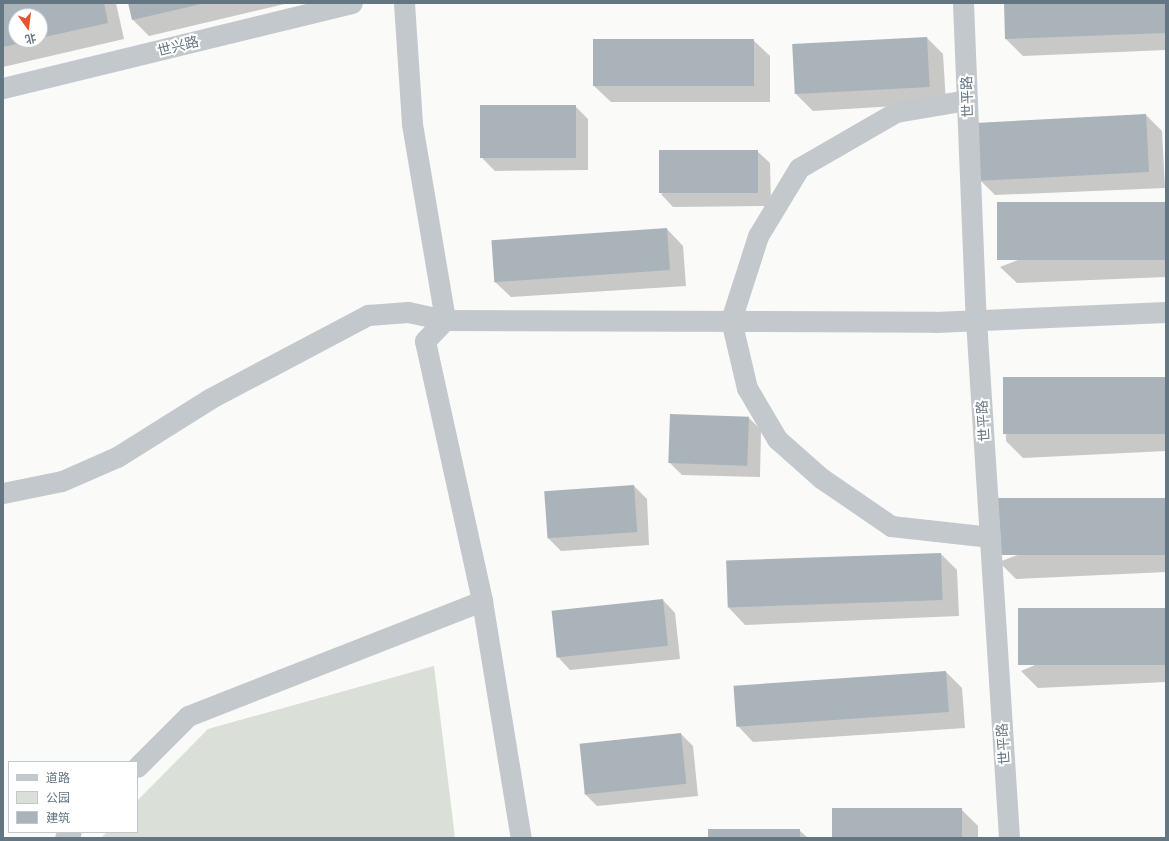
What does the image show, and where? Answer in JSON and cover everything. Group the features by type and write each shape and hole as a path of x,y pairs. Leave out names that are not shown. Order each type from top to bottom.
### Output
{"street":[{"name":"世兴路","path":"3,88 352,3"},
{"path":"404,3 412,124 445,320"},
{"name":"世平路","path":"963,3 976,320 1009,838"},
{"path":"967,100 896,112 799,168 758,236 731,320 747,388 777,438 821,478 890,526 990,537"},
{"path":"3,493 62,481 117,457 211,398 368,315 408,312 445,320 976,320 1166,312"},
{"path":"445,320 425,341 482,601 521,838"},
{"path":"138,766 188,716 482,601"}],"green space":[{"path":"434,666 455,838 101,838 106,833 138,833 138,800 208,729"}],"building":[{"path":"3,3 104,3 108,23 48,36 48,8 8,8 8,46 3,47"},
{"path":"128,3 201,3 201,4 132,20"},
{"path":"1004,3 1166,3 1166,33 1005,39"},
{"path":"927,37 930,87 795,94 792,44"},
{"path":"593,39 754,39 754,86 593,86"},
{"path":"480,105 576,105 576,158 480,158"},
{"path":"1146,114 1149,172 978,181 975,123"},
{"path":"659,150 758,150 758,193 659,193"},
{"path":"997,202 1166,202 1166,260 997,260"},
{"path":"667,228 670,270 494,282 491,240"},
{"path":"1003,377 1166,377 1166,434 1003,434"},
{"path":"670,414 749,417 747,466 668,463"},
{"path":"634,485 637,532 547,538 544,491"},
{"path":"996,498 1166,498 1166,555 996,555"},
{"path":"941,553 943,600 728,607 726,561"},
{"path":"663,599 668,646 557,657 552,611"},
{"path":"1018,608 1166,608 1166,665 1018,665"},
{"path":"946,671 949,712 736,727 734,686"},
{"path":"681,733 686,784 585,794 580,744"},
{"path":"832,808 962,808 962,838 832,838"},
{"path":"708,829 800,829 800,838 708,838"}]}
